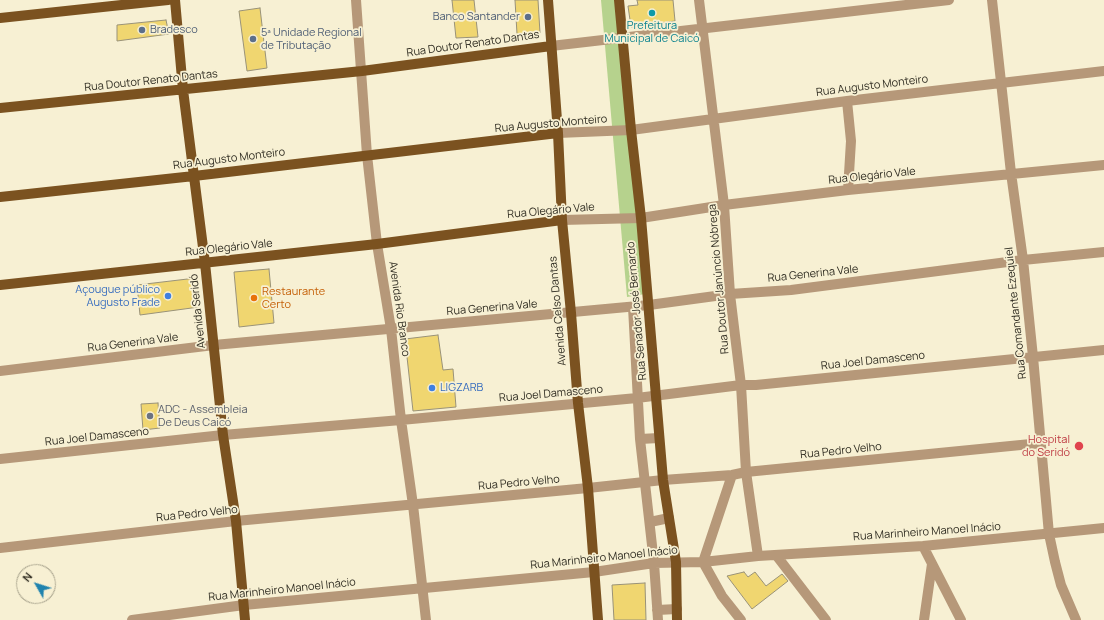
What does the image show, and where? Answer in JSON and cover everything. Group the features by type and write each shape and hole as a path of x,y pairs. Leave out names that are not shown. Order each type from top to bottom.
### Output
{"main road":[{"path":"0,18 168,0"},
{"name":"Avenida Seridó","path":"175,0 183,90 205,263 224,435 236,521 245,620"},
{"name":"Avenida Celso Dantas","path":"548,0 558,133 562,220 578,403 588,488 598,620"},
{"name":"Rua Senador José Bernardo","path":"619,0 641,218 664,480 676,562 678,620"},
{"name":"Rua Doutor Renato Dantas","path":"0,108 362,71 551,46"},
{"name":"Rua Augusto Monteiro","path":"0,197 194,176 558,133"},
{"name":"Rua Olegário Vale","path":"0,285 378,244 562,220"}],"street":[{"name":"Avenida Rio Branco","path":"356,0 367,155 378,244 392,329 401,420 413,505 426,620"},
{"name":"Rua Doutor Janúncio Nóbrega","path":"698,0 703,29 724,205 730,294 741,385 746,472 758,556"},
{"name":"Rua Doutor Renato Dantas","path":"551,46 703,29 877,4 948,0"},
{"name":"Rua Comandante Ezequiel","path":"992,0 1011,173 1023,260 1049,534 1054,562 1061,585 1076,620"},
{"name":"Rua Augusto Monteiro","path":"558,133 631,130 846,101 1104,71"},
{"path":"846,101 851,141 848,190"},
{"name":"Rua Olegário Vale","path":"562,220 641,218 724,205 848,190 1104,165"},
{"name":"Rua Generina Vale","path":"0,371 214,345 633,307 730,294 790,290 1023,260 1104,252"},
{"name":"Rua Senador José Bernardo","path":"633,307 637,353 640,439 654,563 657,615"},
{"name":"Rua Joel Damasceno","path":"0,459 224,435 638,398 741,385 756,385 1104,350"},
{"path":"637,353 652,352"},
{"path":"640,439 660,438"},
{"name":"Rua Pedro Velho","path":"0,548 236,521 664,480 732,475 746,472 1041,443"},
{"path":"732,475 703,562 722,596 741,620"},
{"path":"650,522 669,518"},
{"name":"Rua Marinheiro Manoel Inácio","path":"132,620 244,605 594,572 654,563 703,562 758,556 923,546 1104,528"},
{"path":"923,546 962,620"},
{"path":"776,555 826,620"},
{"path":"924,620 932,564"},
{"path":"657,615 677,609"}],"green space":[{"path":"601,0 617,0 645,294 627,297"}],"building":[{"path":"452,0 474,0 478,37 456,38"},
{"name":"Banco Santander","path":"515,0 538,0 540,33 517,34"},
{"name":"Prefeitura Municipal de Caicó","path":"637,0 673,0 675,21 631,27 628,6 638,5"},
{"name":"5ª Unidade Regional de Tributação","path":"260,8 267,68 247,71 239,11"},
{"name":"Bradesco","path":"166,20 169,34 117,41 117,25"},
{"name":"Restaurante Certo","path":"269,269 274,323 239,327 234,272"},
{"name":"Açougue público Augusto Frade","path":"196,278 199,307 140,315 137,285"},
{"name":"LIGZARB","path":"438,335 443,370 453,369 456,407 413,411 405,339"},
{"name":"ADC - Assembleia De Deus Caicó","path":"158,403 160,428 143,430 141,404"},
{"path":"744,572 748,577 755,572 766,586 782,574 788,581 752,609 727,576"},
{"path":"645,583 646,620 614,620 612,585"}],"place":[{"name":"Prefeitura Municipal de Caicó","path":"652,13"},
{"name":"Banco Santander","path":"528,17"},
{"name":"Bradesco","path":"142,30"},
{"name":"5ª Unidade Regional de Tributação","path":"253,39"},
{"name":"Açougue público Augusto Frade","path":"168,296"},
{"name":"Restaurante Certo","path":"254,298"},
{"name":"LIGZARB","path":"432,388"},
{"name":"ADC - Assembleia De Deus Caicó","path":"150,416"},
{"name":"Hospital do Seridó","path":"1079,446"}]}
